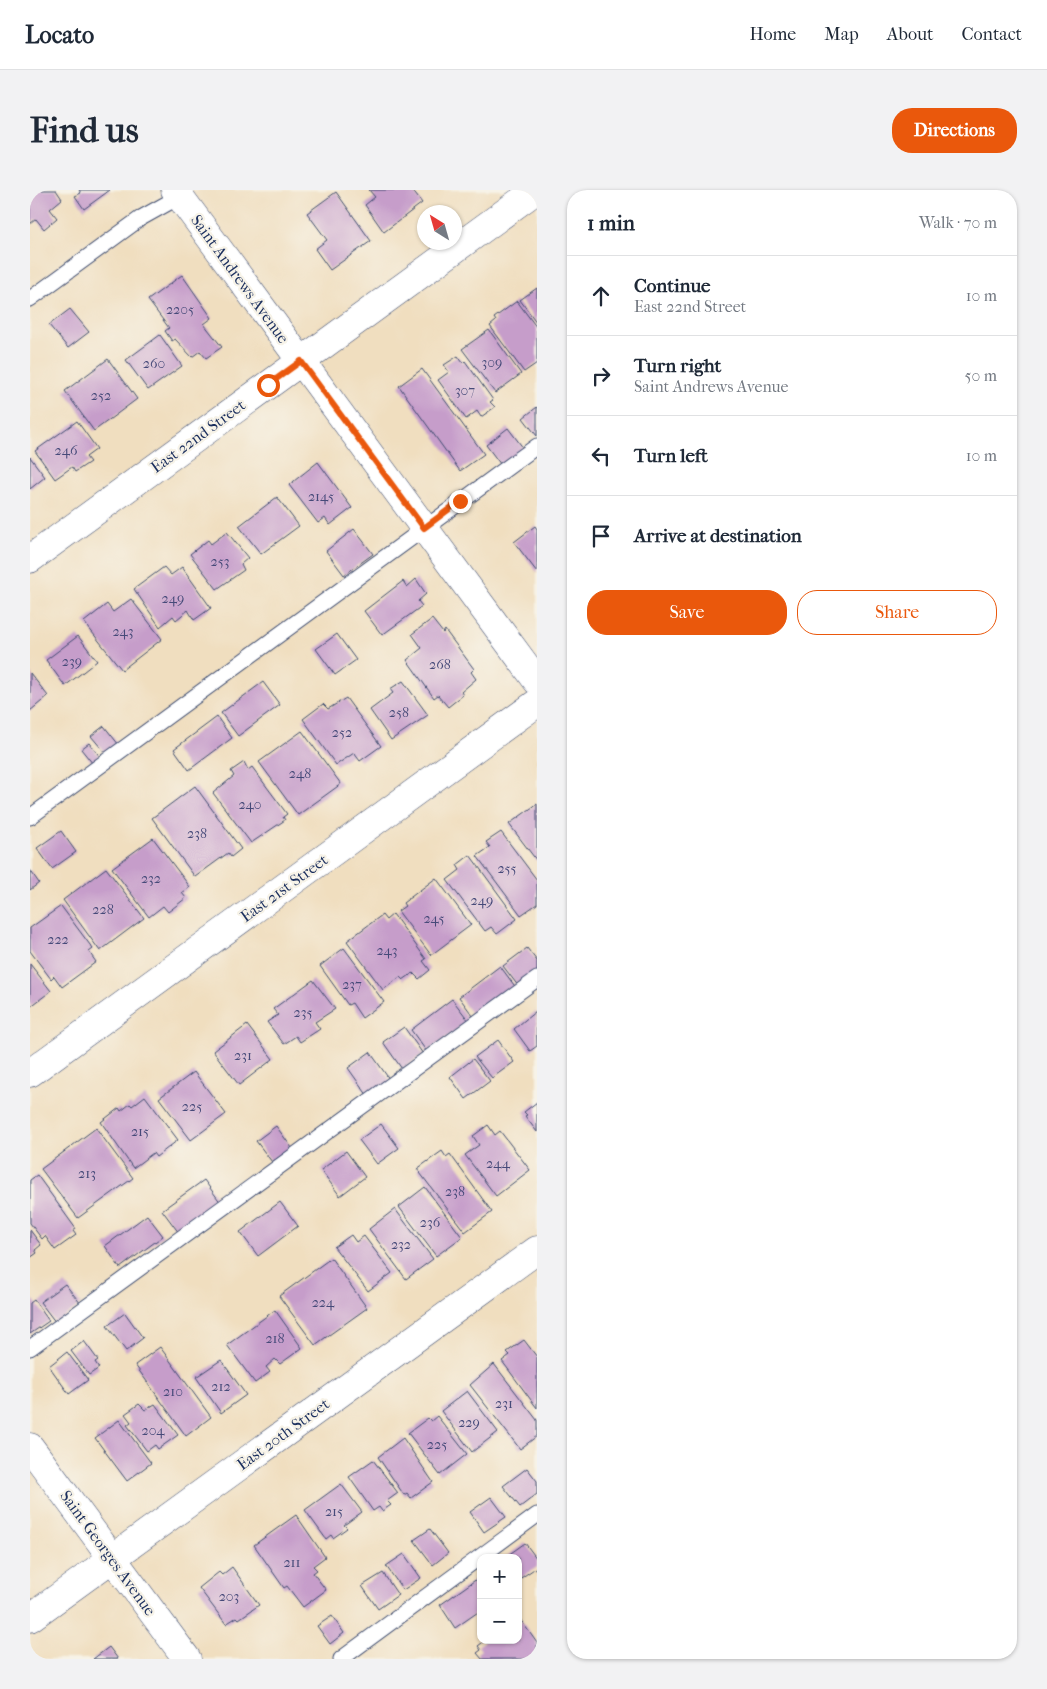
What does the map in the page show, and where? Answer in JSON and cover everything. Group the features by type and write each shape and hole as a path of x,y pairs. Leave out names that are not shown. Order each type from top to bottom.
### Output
{"street":[{"name":"East 22nd Street","path":"30,559 536,190"},
{"name":"Saint Andrews Avenue","path":"181,192 301,361 537,681"},
{"name":"East 21st Street","path":"30,1073 537,703"},
{"name":"East 20th Street","path":"30,1618 537,1250"},
{"name":"Saint Georges Avenue","path":"30,1447 187,1659"}],"lane":[{"path":"30,299 141,218 181,192"},
{"path":"30,817 537,446"},
{"path":"30,1348 537,979"},
{"path":"341,1659 537,1515"}],"building":[{"path":"30,190 56,190 62,199 50,209 57,218 44,229 36,219 30,224"},
{"path":"79,190 110,190 84,209 75,196 81,193"},
{"path":"369,190 412,190 422,203 384,232 365,205 375,197"},
{"path":"336,192 371,241 330,270 315,249 327,240 307,213"},
{"path":"182,275 212,318 204,324 222,347 206,358 200,351 192,357 175,339 172,341 165,331 169,328 148,300"},
{"path":"537,288 537,323 520,300"},
{"path":"517,301 537,328 537,363 524,372 490,326 496,321 494,318"},
{"path":"70,309 89,332 68,348 49,325"},
{"path":"489,330 521,374 495,393 462,349"},
{"path":"160,335 182,366 148,390 126,360"},
{"path":"458,356 463,363 465,361 493,400 490,402 495,407 481,417 477,411 466,419 438,380 449,372 444,365"},
{"path":"108,359 137,399 94,431 65,391"},
{"path":"422,369 484,454 460,471 399,386"},
{"path":"537,407 537,436 523,418"},
{"path":"77,421 97,449 86,457 90,462 75,472 72,467 55,479 35,451"},
{"path":"508,428 527,453 504,469 486,445"},
{"path":"30,457 45,477 30,489"},
{"path":"318,462 352,508 330,525 325,518 318,523 289,485"},
{"path":"277,497 299,526 261,554 239,526"},
{"path":"535,526 537,529 537,572 514,542"},
{"path":"354,529 373,554 344,575 326,551"},
{"path":"227,532 248,558 241,564 244,570 217,589 190,554 208,540 211,544"},
{"path":"164,567 171,575 182,567 211,608 194,620 188,610 176,620 173,616 160,627 134,589"},
{"path":"416,579 426,594 418,601 422,606 382,635 364,611 403,581 407,587"},
{"path":"131,599 162,639 122,670 84,622 107,604 113,612"},
{"path":"432,619 443,633 445,630 474,669 471,672 476,679 461,692 463,695 448,707 438,695 434,698 407,660 422,648 412,634"},
{"path":"337,634 356,660 335,675 316,649"},
{"path":"78,636 97,661 65,686 46,660"},
{"path":"30,673 48,696 30,711"},
{"path":"403,681 428,715 391,740 370,710 393,693 390,689"},
{"path":"263,682 280,705 238,736 221,713"},
{"path":"346,698 381,746 360,761 354,753 336,765 303,719 323,704 328,709"},
{"path":"217,717 232,738 189,770 174,749"},
{"path":"104,726 119,745 107,755 91,736"},
{"path":"302,731 341,784 298,815 259,762"},
{"path":"89,743 101,758 93,764 81,749"},
{"path":"244,762 248,770 252,767 287,814 283,817 285,820 251,843 213,793 234,776 231,771"},
{"path":"195,786 241,849 231,857 228,853 195,877 152,818"},
{"path":"537,804 537,861 509,824"},
{"path":"61,831 76,852 52,869 37,848"},
{"path":"501,832 537,880 537,904 521,915 477,856 490,847 486,842"},
{"path":"153,838 190,887 182,893 186,898 168,912 163,906 149,917 112,868"},
{"path":"470,855 517,919 497,934 491,927 485,931 447,880 460,870 457,865"},
{"path":"106,868 144,918 100,951 63,900"},
{"path":"30,870 39,883 30,890"},
{"path":"436,878 471,925 431,955 398,911 405,906 403,903"},
{"path":"61,906 93,949 89,952 96,962 62,987 54,976 51,979 30,951 30,928"},
{"path":"393,914 426,959 423,961 430,970 419,979 413,973 403,980 400,977 383,990 347,941 382,915 386,920"},
{"path":"344,948 384,1002 362,1018 352,1003 348,1005 320,966"},
{"path":"527,948 537,961 537,973 519,987 503,966"},
{"path":"30,964 51,991 30,1007"},
{"path":"500,966 517,989 476,1020 459,997"},
{"path":"313,980 335,1009 315,1022 320,1029 300,1042 296,1036 284,1044 267,1022 278,1015 273,1009"},
{"path":"452,999 469,1021 427,1052 411,1030"},
{"path":"536,1011 537,1046 530,1051 514,1029"},
{"path":"247,1025 273,1059 239,1085 213,1051"},
{"path":"404,1027 423,1054 402,1069 383,1042"},
{"path":"498,1040 514,1062 492,1078 475,1057"},
{"path":"370,1052 392,1083 370,1099 348,1068"},
{"path":"473,1059 490,1081 466,1099 450,1077"},
{"path":"194,1072 226,1114 191,1140 159,1098"},
{"path":"145,1096 178,1140 156,1157 153,1153 133,1168 101,1122 119,1108 121,1111 130,1104 132,1106"},
{"path":"537,1102 537,1132 524,1112"},
{"path":"381,1124 399,1148 377,1164 359,1140"},
{"path":"488,1125 495,1135 500,1131 530,1170 496,1196 465,1155 479,1145 473,1136"},
{"path":"276,1126 292,1148 272,1162 256,1141"},
{"path":"96,1128 133,1178 78,1218 41,1169"},
{"path":"346,1151 365,1177 340,1196 321,1170"},
{"path":"442,1151 446,1157 450,1154 492,1212 465,1232 417,1169"},
{"path":"37,1175 76,1229 73,1231 76,1235 55,1250 45,1236 42,1239 30,1223 30,1180"},
{"path":"204,1180 221,1203 179,1233 162,1210"},
{"path":"425,1187 462,1237 436,1256 399,1207"},
{"path":"280,1202 298,1226 258,1256 240,1232"},
{"path":"395,1209 433,1259 406,1279 369,1229"},
{"path":"147,1215 163,1236 120,1268 105,1246"},
{"path":"30,1230 41,1245 35,1250 37,1253 30,1258"},
{"path":"351,1235 356,1242 364,1236 392,1273 368,1291 334,1247"},
{"path":"331,1258 367,1308 315,1345 279,1296"},
{"path":"65,1284 81,1304 56,1323 40,1302"},
{"path":"34,1300 49,1321 30,1334 30,1303"},
{"path":"275,1310 302,1348 280,1364 275,1359 266,1367 270,1372 255,1383 227,1345"},
{"path":"125,1313 143,1338 126,1351 107,1326"},
{"path":"524,1340 537,1357 537,1408 502,1361 510,1355 507,1352"},
{"path":"84,1341 98,1360 95,1362 99,1368 89,1375 71,1351"},
{"path":"160,1347 211,1417 186,1436 135,1365"},
{"path":"67,1352 88,1380 69,1394 49,1366"},
{"path":"221,1360 246,1395 221,1413 196,1377"},
{"path":"494,1364 537,1420 537,1436 520,1449 470,1385"},
{"path":"467,1391 498,1432 472,1452 441,1411"},
{"path":"139,1404 145,1410 155,1404 178,1435 158,1449 155,1445 147,1451 127,1425 131,1422 125,1414"},
{"path":"437,1416 467,1454 440,1475 408,1433 428,1418 431,1421"},
{"path":"119,1420 151,1463 127,1481 95,1438"},
{"path":"403,1438 433,1482 411,1498 407,1493 404,1495 378,1457"},
{"path":"373,1460 398,1493 387,1501 391,1505 382,1511 379,1507 373,1511 349,1477"},
{"path":"527,1468 537,1481 537,1494 520,1507 503,1486"},
{"path":"341,1484 362,1512 344,1525 347,1528 333,1538 331,1535 326,1539 305,1510"},
{"path":"491,1497 506,1517 484,1532 470,1512"},
{"path":"296,1515 325,1557 313,1566 317,1570 313,1573 326,1590 303,1607 287,1586 284,1588 254,1545"},
{"path":"430,1529 448,1553 433,1565 414,1540"},
{"path":"525,1543 537,1559 537,1567 522,1577 522,1554 510,1554"},
{"path":"404,1554 421,1578 403,1590 386,1566"},
{"path":"232,1567 259,1605 239,1619 237,1617 226,1624 199,1588 219,1572 222,1575"},
{"path":"383,1573 398,1595 378,1609 362,1586"},
{"path":"477,1579 477,1613 455,1628 440,1605"},
{"path":"332,1616 344,1633 330,1644 317,1626"},
{"path":"522,1622 537,1643 537,1659 482,1659 477,1653 481,1650 478,1646 481,1644 522,1644"},
{"path":"109,1647 118,1659 93,1659"}],"route":[{"path":"268,385 301,361 424,528 460,501"}]}
